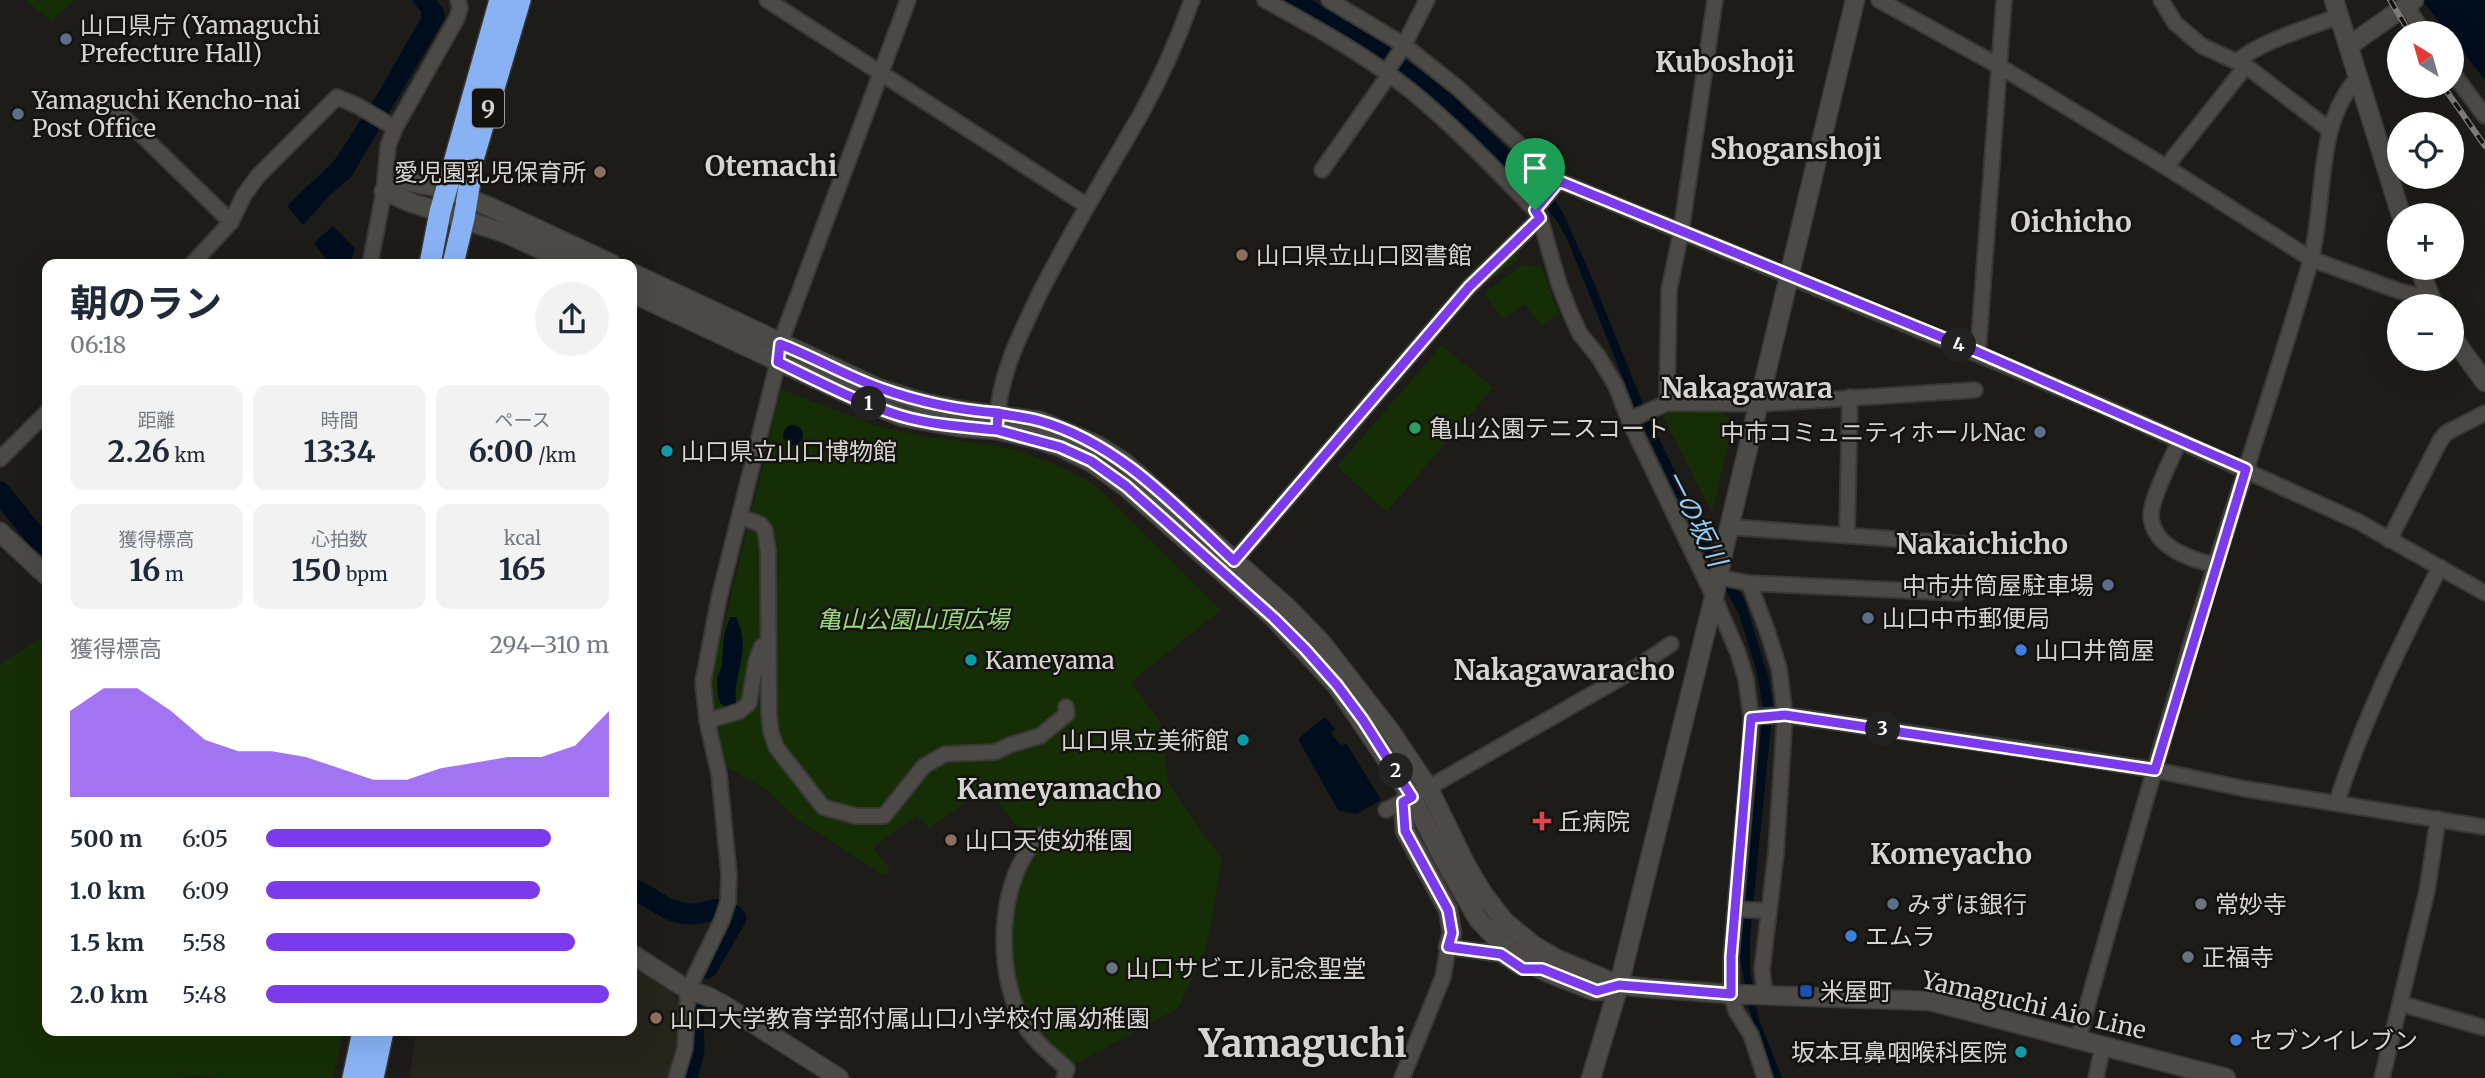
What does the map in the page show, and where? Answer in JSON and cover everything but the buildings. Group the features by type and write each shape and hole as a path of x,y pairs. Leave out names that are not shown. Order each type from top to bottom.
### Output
{"highway":[{"name":"9","path":"431,259 440,212 500,0"},
{"name":"9","path":"454,259 474,156 520,0"},
{"path":"353,1078 362,1036"},
{"path":"373,1078 382,1036"}],"main road":[{"path":"1591,1078 1619,985 1855,0"},
{"path":"2350,45 2411,2"},
{"path":"2337,8 2397,203"},
{"path":"384,191 404,181 446,190 467,197 601,259"},
{"path":"384,191 505,233 561,259"},
{"path":"637,275 878,388 960,410 1060,447 1091,461 1126,486 1274,618 1337,685 1504,921 1533,945 1557,959 1619,985"},
{"path":"637,295 865,402 903,417 959,427 997,422 1040,421 1097,445 1148,481 1288,608 1321,642 1391,732 1414,795 1444,860 1478,919 1509,952 1542,969 1597,991 1619,985"},
{"path":"2464,353 2485,382"},
{"path":"0,532 42,571"},
{"path":"1414,795 1405,831 1448,910 1452,933 1448,947"},
{"path":"637,957 688,990 724,1005 839,1078"},
{"name":"Yamaguchi Aio Line","path":"1619,985 1731,994 1930,1001 2226,1078"}],"street":[{"path":"371,259 384,191 385,161 391,126 457,18 460,8 458,0"},
{"path":"767,0 1086,205"},
{"path":"676,1078 685,1048 688,990 728,902 729,874 719,774 707,721 703,682 719,598 778,362 780,344 908,0"},
{"path":"997,422 1000,393 1015,345 1086,205 1144,109 1176,44 1192,0"},
{"path":"1265,0 1388,72 1462,136 1538,211 1570,312 1580,334 1598,356 1616,386 1714,597 1746,679 1751,718 1739,909 1731,957 1731,994 1736,1011 1751,1035 1765,1078"},
{"path":"1329,0 1403,47 1458,89 1557,183 1978,352 2246,469 2359,522 2485,593"},
{"path":"1322,170 1388,72 1427,0"},
{"path":"1660,406 1669,290 1681,232 1715,0"},
{"path":"1879,0 1999,66 2311,259 2408,294"},
{"path":"1978,352 2004,0"},
{"path":"2161,0 2175,23 2202,46 2241,64 2330,130"},
{"path":"2411,2 2419,21"},
{"path":"2166,167 2241,64 2243,56 2337,8"},
{"path":"2078,1039 2216,565 2311,259 2330,130 2337,108 2348,88 2359,76"},
{"path":"2464,88 2485,116"},
{"path":"197,259 232,222 244,195 258,176 337,97 391,126"},
{"path":"113,107 232,222"},
{"path":"1234,561 1469,287 1538,211 1557,183"},
{"path":"1631,419 1660,406 1759,404 1975,390"},
{"path":"1847,534 1850,397"},
{"path":"2389,540 2446,433 2485,413"},
{"path":"0,459 42,417"},
{"path":"2180,440 2165,472 2151,516 2159,536 2171,549 2216,565"},
{"path":"740,517 760,524 765,530 768,551 771,732 776,747 823,807 841,813 884,816 925,766 944,754 995,752 1040,736 1067,713 1066,707"},
{"path":"1730,527 1962,544"},
{"path":"2337,802 2351,758 2381,687 2440,567"},
{"path":"1718,577 1743,582 1958,593"},
{"path":"1743,582 1768,630 1784,693 1776,853 1764,910 1762,970 1765,994"},
{"path":"707,721 740,711 750,703 756,662 762,646 768,644"},
{"path":"1386,810 1623,676 1671,644"},
{"path":"1751,718 1782,716 2155,770 2246,789 2485,827"},
{"path":"2382,1078 2402,1004 2427,891 2438,819"},
{"path":"1041,835 1031,845 1005,907 1004,936 1008,984 1022,1020 1035,1040 1067,1069 1064,1078"},
{"path":"1739,909 1764,910"},
{"path":"1402,1078 1443,976 1448,947 1501,954 1523,969 1542,969"},
{"path":"2402,1004 2485,1028"},
{"path":"2096,1078 2103,1045"}],"shaded area":[{"name":"山口大学教育学部付属山口小学校付属幼稚園","path":"637,969 668,989 682,1004 677,1057 671,1078 410,1078 415,1036 637,1036"}],"green space":[{"path":"26,0 74,0 51,21"},
{"path":"1521,246 1518,260 1478,288"},
{"path":"1523,264 1541,267 1559,314 1541,325 1525,304 1503,319 1484,293"},
{"name":"亀山公園テニスコート","path":"1442,345 1493,388 1387,511 1337,467"},
{"name":"亀山公園山頂広場","path":"781,389 877,426 928,437 1017,450 1094,484 1221,610 1131,682 1161,724 1168,783 1222,860 1206,948 1178,1008 1067,1069 1022,1020 1004,936 1031,843 986,787 929,829 917,815 873,848 891,871 882,874 798,820 767,790 726,766 709,687"},
{"path":"1661,412 1723,412 1733,424 1712,512"},
{"path":"42,637 42,1036 343,1036 333,1078 222,1078 197,1075 179,1078 0,1078 0,664"}],"water":[{"path":"412,0 436,0 444,10 445,18 351,177 330,195 303,225 287,206 334,161 377,95 421,18 421,12"},
{"name":"一の坂川","path":"1281,0 1312,0 1388,46 1450,93 1544,184 1563,213 1648,416 1707,537 1745,601 1768,676 1773,706 1750,936 1750,971 1758,1017 1782,1078 1771,1078 1749,1008 1740,958 1763,708 1757,672 1739,614 1696,536 1640,420 1568,241 1546,207 1447,111 1393,68"},
{"path":"2422,0 2485,0 2485,80 2464,53 2464,21 2439,21"},
{"path":"333,226 355,248 352,259 326,259 314,243"},
{"path":"793,425 800,428 803,435 800,442 793,445 786,442 783,435 786,428"},
{"path":"730,617 736,617 743,641 736,705 730,708 721,704 717,679 722,665 724,635"},
{"path":"1325,717 1335,729 1331,733 1342,746 1346,743 1380,798 1380,801 1356,814 1338,810 1298,739"}],"waterway":[{"path":"0,492 42,542"},
{"path":"637,892 681,913 725,910 736,918 707,968"},
{"path":"687,1078 694,1051 693,1010"}],"railway":[{"path":"2390,0 2403,21"},
{"path":"2451,98 2485,146"}],"place":[{"name":"山口県庁 (Yamaguchi Prefecture Hall)","path":"66,39"},
{"name":"Yamaguchi Kencho-nai Post Office","path":"18,114"},
{"name":"愛児園乳児保育所","path":"600,172"},
{"name":"山口県立山口図書館","path":"1242,255"},
{"name":"亀山公園テニスコート","path":"1415,428"},
{"name":"中市コミュニティホールNac","path":"2040,432"},
{"name":"山口県立山口博物館","path":"667,451"},
{"name":"中市井筒屋駐車場","path":"2108,585"},
{"name":"山口中市郵便局","path":"1868,618"},
{"name":"山口井筒屋","path":"2021,650"},
{"name":"Kameyama","path":"971,660"},
{"name":"山口県立美術館","path":"1243,740"},
{"name":"丘病院","path":"1542,821"},
{"name":"山口天使幼稚園","path":"951,840"},
{"name":"みずほ銀行","path":"1893,904"},
{"name":"常妙寺","path":"2201,904"},
{"name":"エムラ","path":"1851,936"},
{"name":"正福寺","path":"2188,957"},
{"name":"山口サビエル記念聖堂","path":"1112,968"},
{"name":"米屋町","path":"1806,991"},
{"name":"山口大学教育学部付属山口小学校付属幼稚園","path":"656,1018"},
{"name":"セブンイレブン","path":"2236,1040"},
{"name":"坂本耳鼻咽喉科医院","path":"2021,1052"}],"district":[{"name":"Kuboshoji","path":"1725,62"},
{"name":"Shoganshoji","path":"1796,149"},
{"name":"Otemachi","path":"771,166"},
{"name":"Oichicho","path":"2071,222"},
{"name":"Nakagawara","path":"1747,388"},
{"name":"Nakaichicho","path":"1982,544"},
{"name":"Nakagawaracho","path":"1564,670"},
{"name":"Kameyamacho","path":"1059,789"},
{"name":"Komeyacho","path":"1951,854"},
{"name":"Yamaguchi","path":"1303,1043"}],"route":[{"path":"1535,210 1540,218 1469,287 1234,561 1124,462 1069,432 1040,421 998,413 997,430 959,427 903,417 778,362 780,344 878,388 922,402 960,410 998,413 997,430 1060,447 1091,461 1126,486 1274,618 1337,685 1363,720 1412,797 1403,802 1405,831 1448,910 1452,933 1448,947 1501,954 1523,969 1542,969 1597,991 1619,985 1731,994 1731,957 1751,718 1785,715 2155,770 2246,469 1978,352 1559,181 1535,210"}]}
